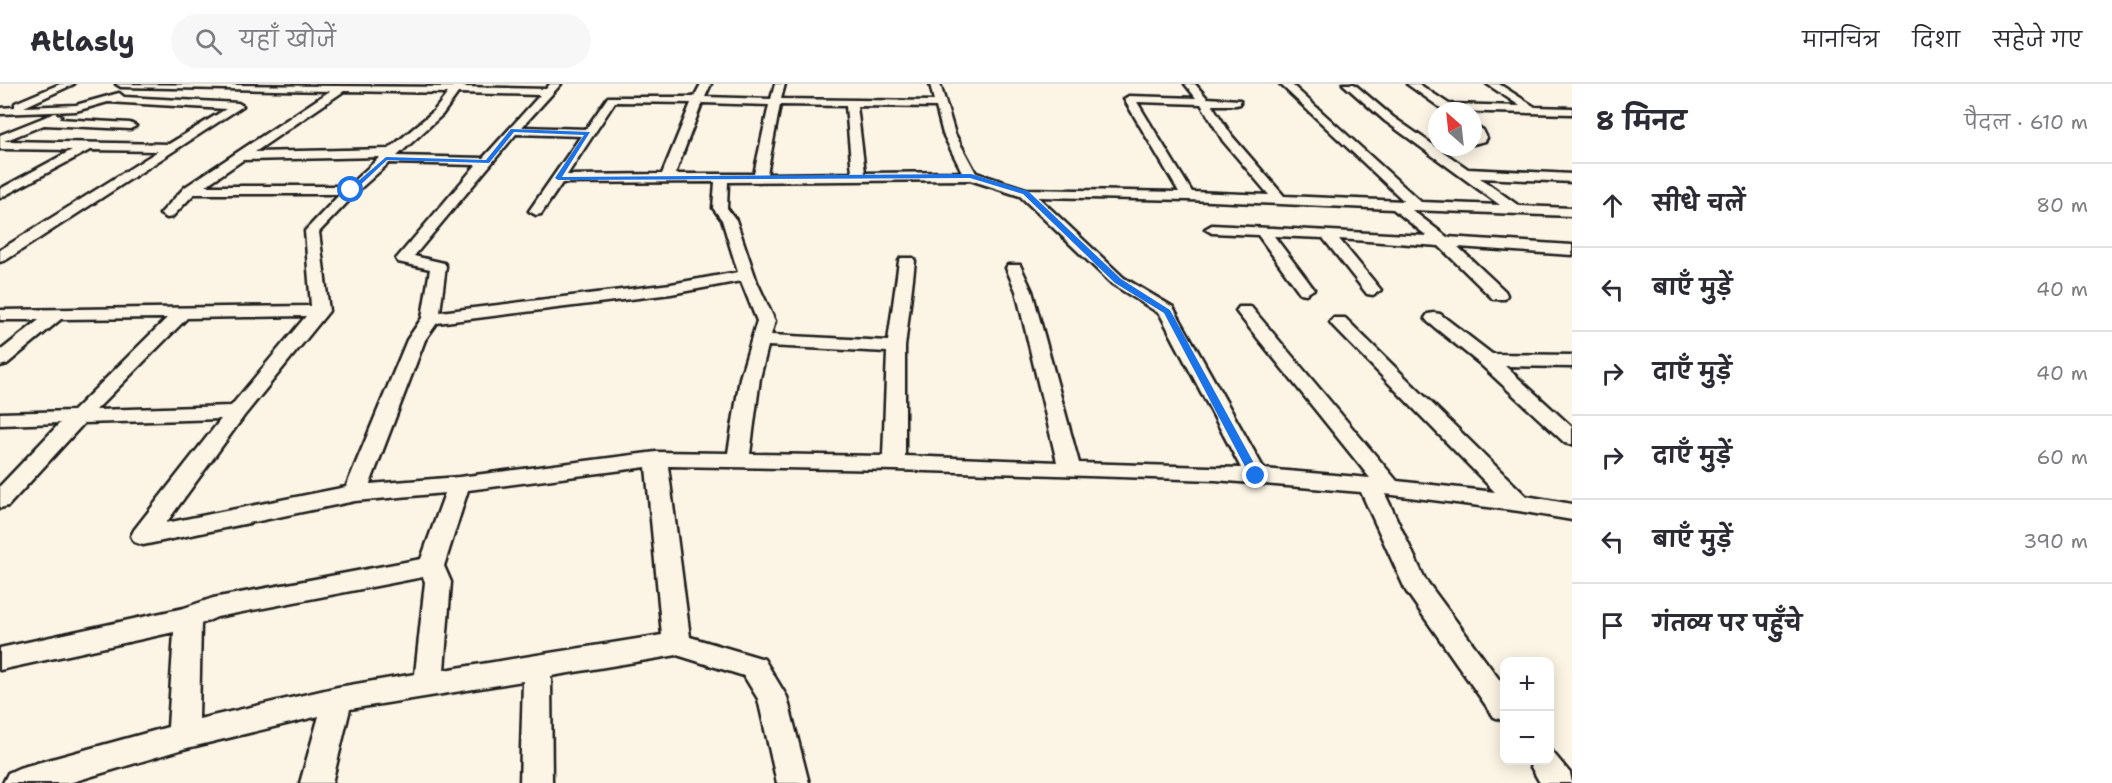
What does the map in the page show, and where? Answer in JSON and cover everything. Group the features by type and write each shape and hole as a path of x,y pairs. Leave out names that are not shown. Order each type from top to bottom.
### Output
{"street":[{"path":"4,110 69,84"},
{"path":"124,84 552,88"},
{"path":"536,211 623,84"},
{"path":"667,178 706,84"},
{"path":"760,177 780,84"},
{"path":"935,84 949,134 971,176"},
{"path":"1190,84 1204,101 1227,138 1279,199"},
{"path":"1285,84 1417,205"},
{"path":"1348,84 1389,119 1428,140"},
{"path":"1412,84 1439,102"},
{"path":"1492,84 1533,110"},
{"path":"0,139 76,108 154,85"},
{"path":"167,214 190,190 241,156 334,87"},
{"path":"458,87 438,113 351,190 312,231 320,311 237,412 143,536 355,493 459,484 656,459 894,463 1070,471 1215,472 1379,486 1519,503 1572,512"},
{"path":"355,493 416,340 431,318 438,266 404,259 513,130 552,88"},
{"path":"0,257 238,105 106,99"},
{"path":"612,99 941,104"},
{"path":"1188,196 1129,99 1236,102"},
{"path":"851,102 859,177"},
{"path":"4,110 76,108"},
{"path":"1482,109 1572,111"},
{"path":"42,121 130,126"},
{"path":"513,130 588,133"},
{"path":"0,145 172,148"},
{"path":"0,194 87,147"},
{"path":"241,156 389,156 487,162"},
{"path":"1447,156 1515,209"},
{"path":"1466,173 1572,178"},
{"path":"558,178 971,176 1025,193 1279,199 1572,212"},
{"path":"722,178 720,208 729,220 766,321 750,378 738,460"},
{"path":"190,190 351,190"},
{"path":"1025,193 1118,281 1167,311 1256,476"},
{"path":"1396,204 1444,242 1499,295"},
{"path":"1212,229 1572,250"},
{"path":"1263,232 1306,289"},
{"path":"1327,234 1373,290"},
{"path":"894,463 896,347 907,261"},
{"path":"1014,268 1024,291 1070,471"},
{"path":"431,318 671,289 747,274"},
{"path":"0,315 320,311"},
{"path":"1245,311 1379,486 1415,584 1500,702"},
{"path":"0,500 79,416 181,314"},
{"path":"0,360 55,316"},
{"path":"1434,318 1487,360 1572,438"},
{"path":"1339,322 1519,503"},
{"path":"761,340 896,347"},
{"path":"1487,360 1572,361"},
{"path":"0,419 237,412"},
{"path":"656,459 677,644"},
{"path":"428,685 438,582 431,566 459,484"},
{"path":"0,659 188,618 213,608 431,566"},
{"path":"183,736 188,618"},
{"path":"19,783 183,736 338,699 677,644 754,667 772,697 793,783"},
{"path":"536,783 537,666"},
{"path":"316,783 338,699"},
{"path":"1545,765 1558,783"}],"route":[{"path":"351,190 386,159 487,162 513,130 588,133 558,178 971,176 1025,193 1118,281 1167,311 1256,476"}]}
